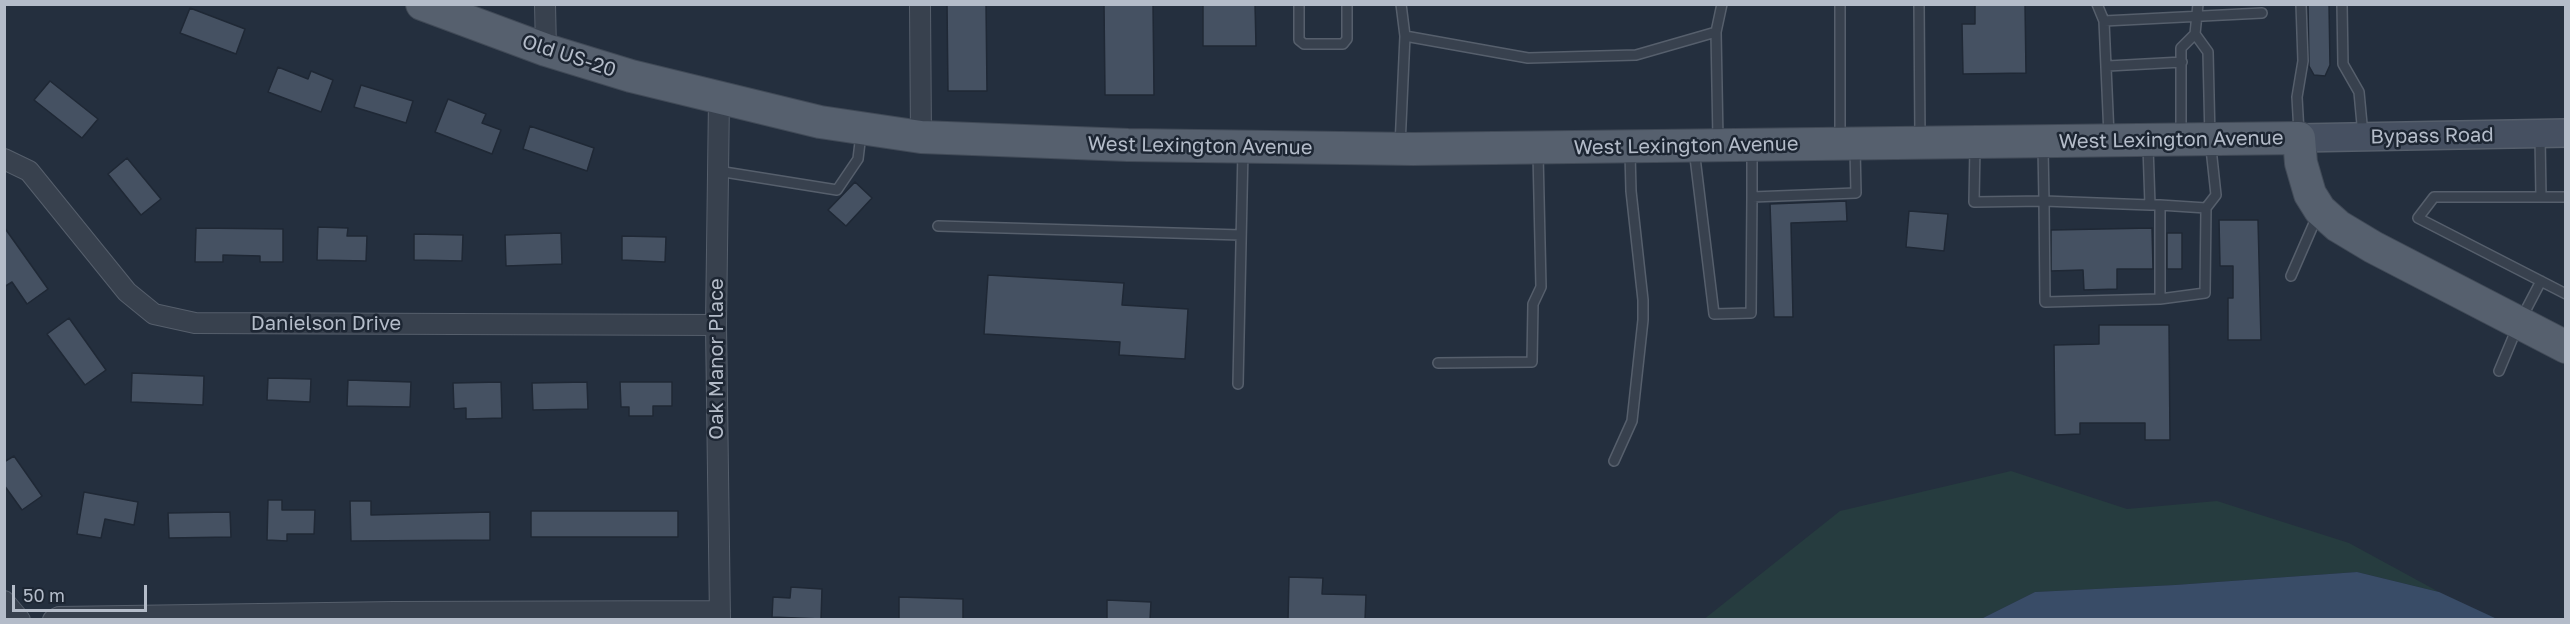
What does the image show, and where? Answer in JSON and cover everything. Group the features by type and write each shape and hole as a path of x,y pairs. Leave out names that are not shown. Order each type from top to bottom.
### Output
{"main road":[{"name":"Old US-20","path":"422,4 546,50 719,99"},
{"name":"West Lexington Avenue","path":"719,99 862,129 921,137 1243,148 1400,149 2299,138 2307,186 2320,210 2338,226 2373,247 2565,347"},
{"name":"Bypass Road","path":"2299,138 2553,133"}],"street":[{"path":"545,4 546,50"},
{"path":"920,4 921,137"},
{"name":"Oak Manor Place","path":"719,99 716,325 720,615"},
{"name":"Danielson Drive","path":"4,159 29,171 128,292 154,314 195,323 716,325"},
{"path":"4,601 20,620"},
{"path":"53,620 59,617 720,615"}],"lane":[{"path":"1299,4 1299,40 1304,44 1343,44 1347,39 1347,4"},
{"path":"1400,149 1405,36 1401,4"},
{"path":"1722,4 1716,32 1706,146 1714,314 1751,313 1752,145"},
{"path":"1752,197 1856,193 1847,144 1840,4"},
{"path":"1918,4 1920,143"},
{"path":"2097,4 2104,21 2110,141"},
{"path":"2195,139 2208,52 2195,34 2198,4"},
{"path":"2299,138 2297,97 2303,62 2301,4"},
{"path":"2342,4 2343,64 2359,92 2363,137"},
{"path":"2104,21 2196,15 2262,14"},
{"path":"1405,36 1528,58 1636,55 1716,32"},
{"path":"2043,141 2045,302 2160,298 2205,293 2205,208 2216,195 2195,139 2182,62 2181,48 2195,34"},
{"path":"2108,66 2182,62"},
{"path":"718,171 837,190 858,159 862,129"},
{"path":"2541,197 2553,133"},
{"path":"2148,140 2150,205"},
{"path":"1975,142 1974,202 2043,201 2205,208"},
{"path":"1614,461 1632,421 1643,320 1643,300 1631,191 1630,146"},
{"path":"1438,363 1532,362 1533,304 1541,286 1538,147"},
{"path":"1238,384 1243,148"},
{"path":"2565,197 2434,197 2418,218 2565,294"},
{"path":"2160,205 2160,298"},
{"path":"2291,276 2320,210"},
{"path":"938,226 1241,235"},
{"path":"2499,371 2519,323 2541,281"}],"green space":[{"path":"2011,471 2127,509 2217,501 2349,543 2439,592 2357,572 2035,592 1981,619 1703,620 1840,511"}],"water":[{"path":"2357,572 2439,592 2497,619 1981,619 2035,592"}],"building":[{"path":"947,4 986,4 987,91 948,91"},
{"path":"1104,4 1153,4 1154,95 1105,95"},
{"path":"1203,4 1255,4 1256,46 1203,46"},
{"path":"1975,4 2025,4 2026,73 1963,74 1962,24 1975,24"},
{"path":"2308,4 2329,4 2330,65 2325,76 2314,75 2309,66"},
{"path":"190,8 245,29 236,54 180,33"},
{"path":"278,67 308,79 311,71 333,80 321,112 268,92"},
{"path":"50,81 98,119 82,138 34,100"},
{"path":"361,85 413,101 406,123 354,107"},
{"path":"448,99 486,114 482,123 501,130 492,154 435,132"},
{"path":"530,126 594,148 587,171 523,149"},
{"path":"127,158 161,199 141,215 108,174"},
{"path":"855,182 872,198 846,226 828,210"},
{"path":"1846,201 1847,221 1791,223 1793,317 1774,317 1770,204"},
{"path":"1909,211 1948,214 1944,251 1906,247"},
{"path":"2219,220 2258,220 2261,340 2228,340 2228,298 2233,298 2233,266 2220,266"},
{"path":"4,227 48,289 27,304 12,282 4,287"},
{"path":"318,227 348,228 347,236 367,236 366,261 317,260"},
{"path":"196,228 283,229 283,262 260,262 260,256 223,255 223,262 195,262"},
{"path":"2152,228 2153,269 2117,269 2117,289 2084,290 2083,270 2051,271 2051,230"},
{"path":"561,233 562,264 506,266 505,235"},
{"path":"2167,233 2182,233 2182,269 2167,269"},
{"path":"414,234 463,235 462,261 414,260"},
{"path":"622,236 666,237 665,262 622,260"},
{"path":"988,275 1124,283 1122,305 1188,309 1185,359 1119,355 1120,342 984,334"},
{"path":"69,318 106,370 85,385 47,334"},
{"path":"2099,325 2169,325 2170,440 2145,440 2145,423 2080,423 2080,434 2055,435 2054,345 2099,344"},
{"path":"132,373 204,376 203,405 131,402"},
{"path":"268,378 311,379 310,402 267,400"},
{"path":"348,380 411,382 410,407 347,406"},
{"path":"501,382 502,418 466,419 466,408 454,409 453,383"},
{"path":"587,382 588,409 533,410 532,383"},
{"path":"620,382 672,382 672,406 653,406 653,416 629,416 629,407 621,407"},
{"path":"14,456 42,496 22,510 4,485 4,462"},
{"path":"84,492 138,502 134,525 105,519 101,538 77,534"},
{"path":"268,500 282,500 282,510 315,510 314,534 287,534 287,541 267,540"},
{"path":"350,501 371,501 371,515 490,512 490,540 351,541"},
{"path":"531,511 678,511 678,537 531,537"},
{"path":"230,512 231,537 169,538 168,513"},
{"path":"1289,577 1323,578 1322,594 1366,595 1365,620 1288,620"},
{"path":"791,587 822,589 821,619 772,617 773,597 790,598"},
{"path":"899,597 963,599 963,620 899,620"},
{"path":"1107,600 1151,602 1150,620 1107,620"}]}
